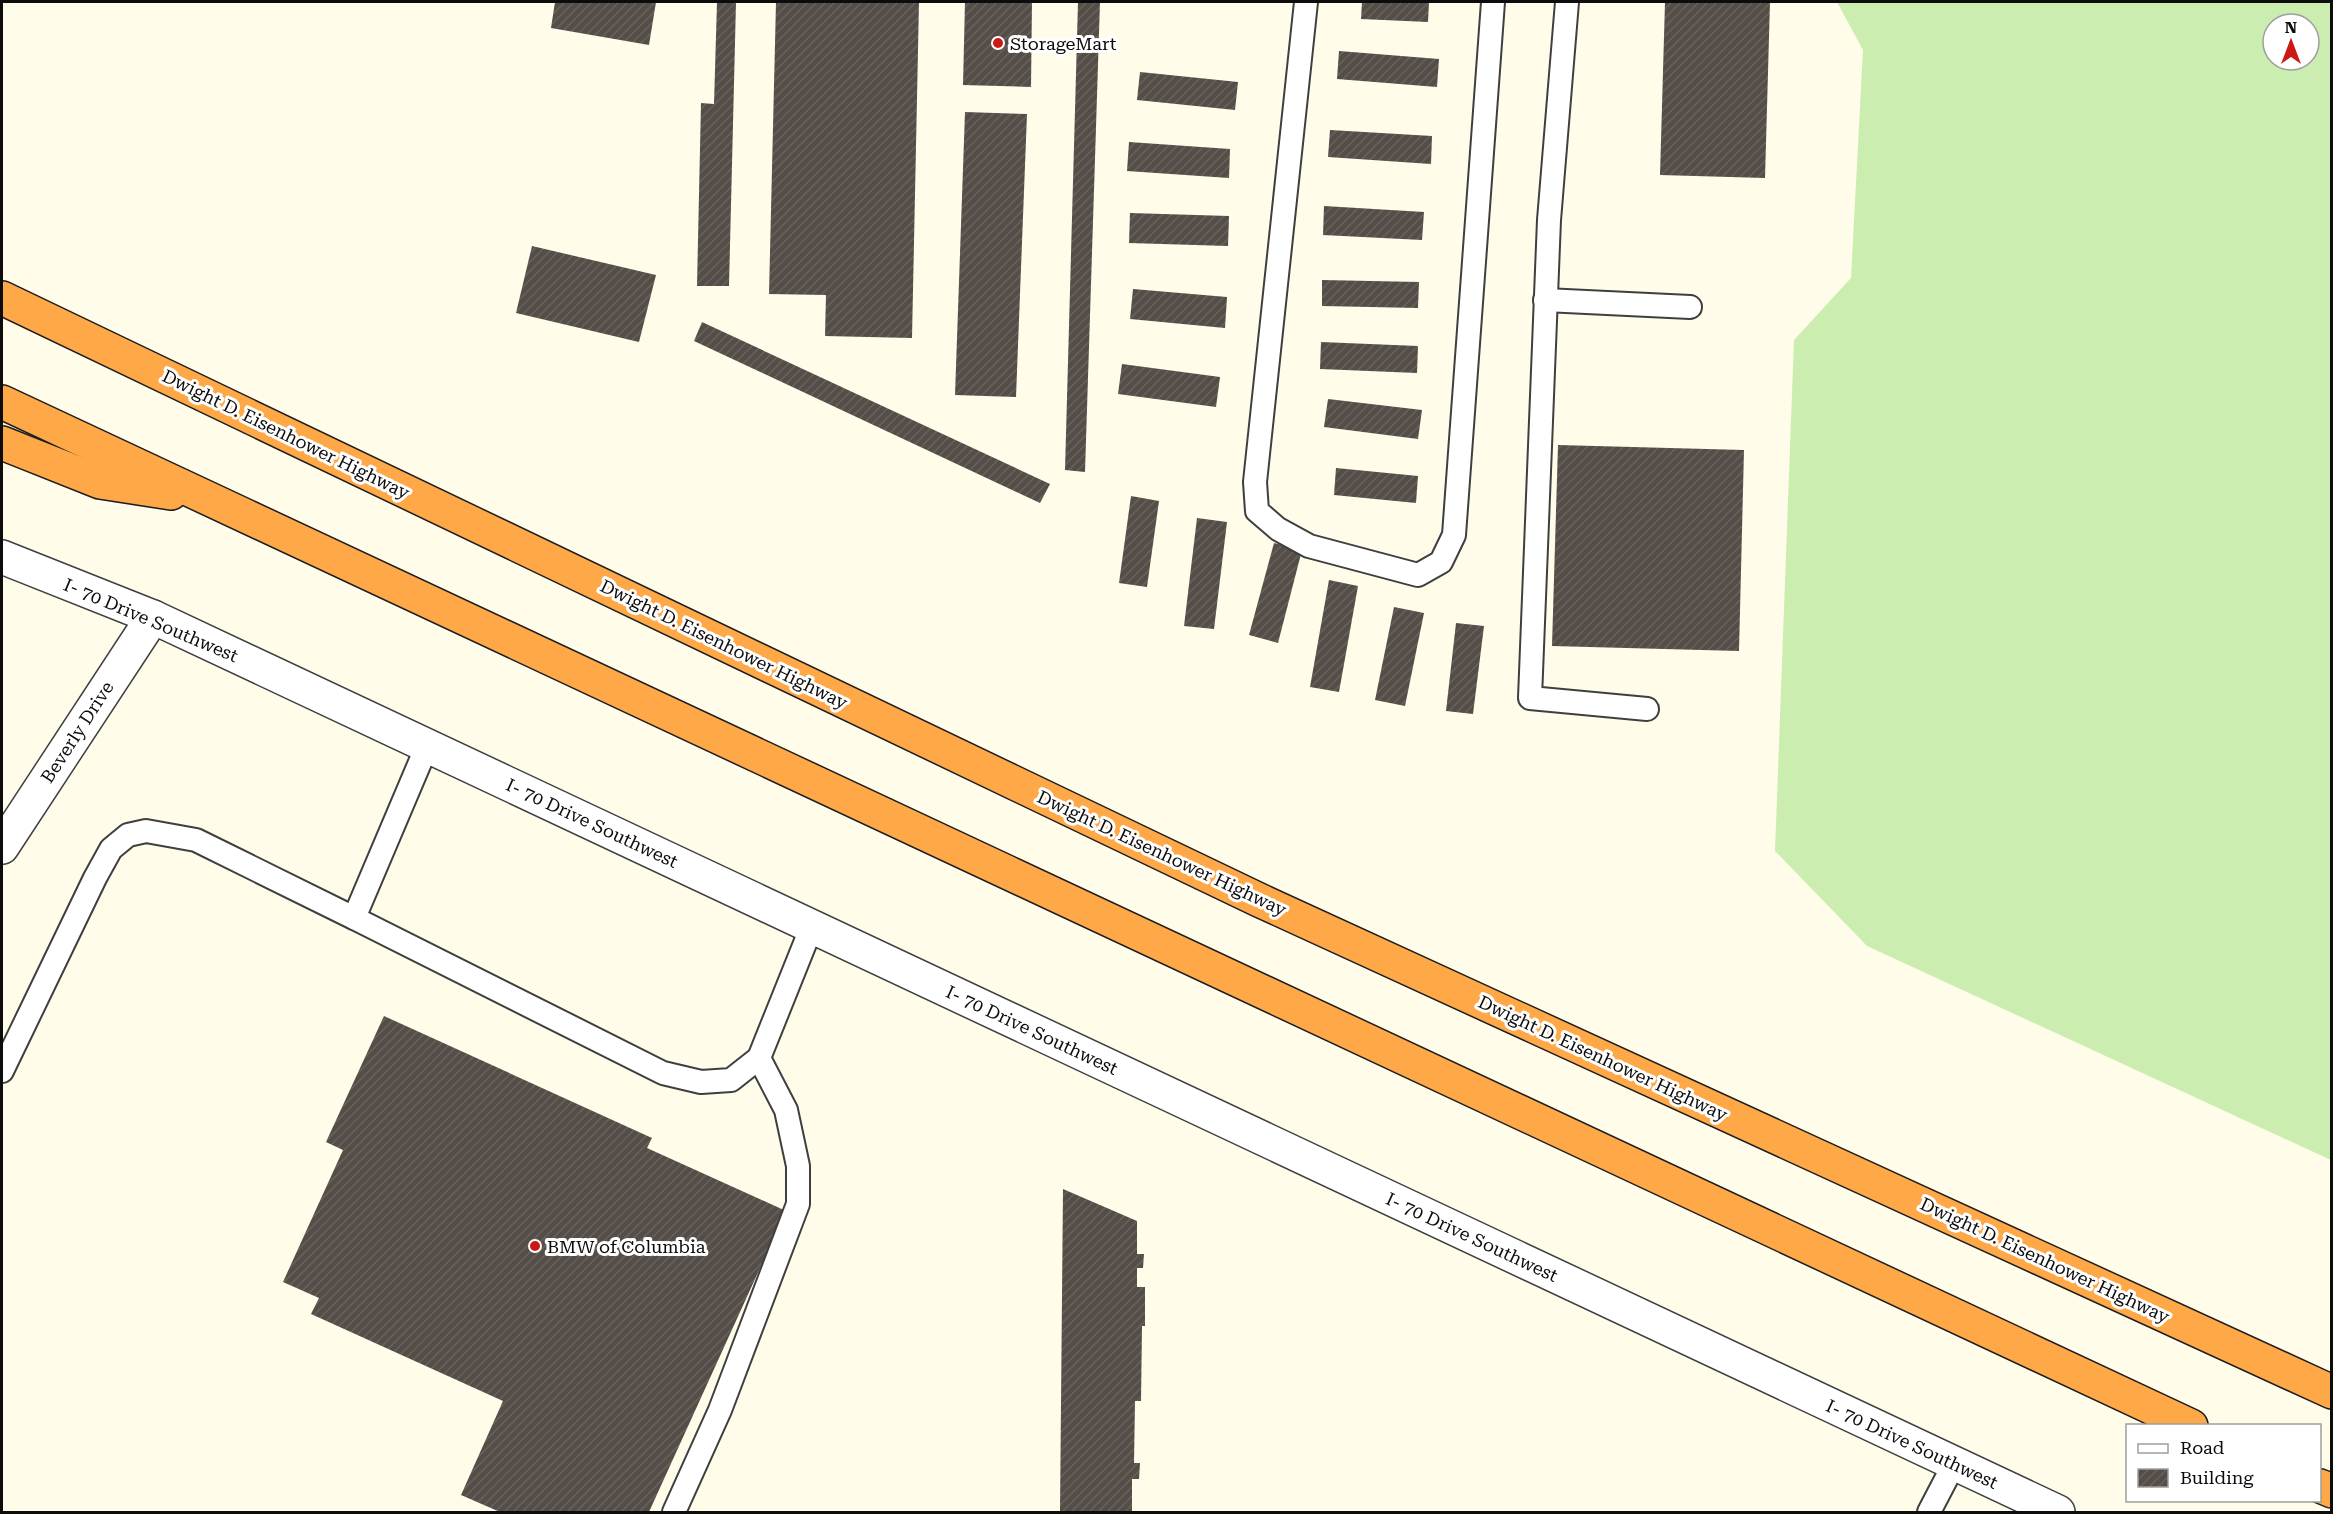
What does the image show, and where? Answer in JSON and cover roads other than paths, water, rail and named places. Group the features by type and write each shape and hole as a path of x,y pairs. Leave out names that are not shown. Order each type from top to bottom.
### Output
{"highway":[{"name":"Dwight D. Eisenhower Highway","path":"2,298 1258,900 2331,1392"},
{"path":"2,402 2189,1424"},
{"path":"2,443 100,482 208,498"}],"street":[{"name":"I- 70 Drive Southwest","path":"2,557 153,617 2058,1512"},
{"name":"Beverly Drive","path":"2,847 153,617"}],"lane":[{"path":"1306,2 1254,482 1257,511 1278,530 1309,546 1418,574 1441,562 1454,535 1493,2"},
{"path":"1567,2 1549,220 1530,698 1647,709"},
{"path":"1545,300 1690,307"},
{"path":"354,918 427,746"},
{"path":"2,1071 111,849 128,835 146,831 196,840 663,1073 701,1082 731,1080 759,1058 812,926"},
{"path":"674,1512 720,1410 798,1203 798,1166 786,1110 759,1058"},
{"path":"1929,1512 1954,1464"}],"place":[{"name":"StorageMart","path":"998,43"},
{"name":"BMW of Columbia","path":"535,1246"}]}
